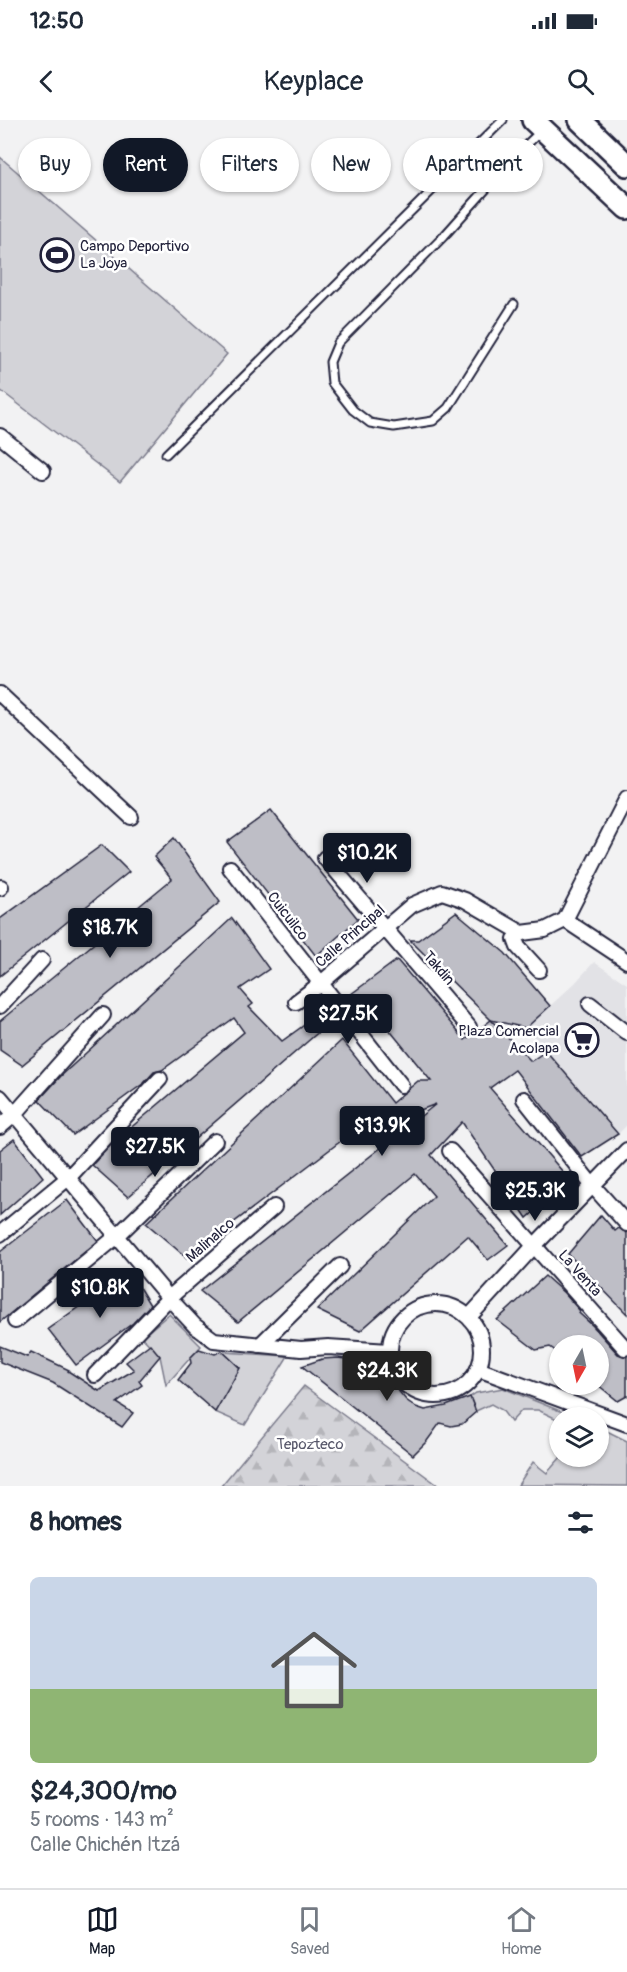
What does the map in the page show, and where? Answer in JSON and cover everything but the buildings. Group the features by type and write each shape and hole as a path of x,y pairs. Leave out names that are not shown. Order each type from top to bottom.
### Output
{"main road":[{"path":"580,120 627,165"},
{"path":"538,124 627,208"}],"street":[{"path":"0,436 43,471"},
{"path":"0,694 131,817"},
{"path":"539,970 518,947 515,939 522,933 544,930 565,920 627,798"},
{"name":"Takdin","path":"325,858 469,1027"},
{"name":"Cuicuilco","path":"230,868 401,1085"},
{"name":"Calle Principal","path":"296,1002 412,904 442,892 465,900 522,933"},
{"path":"565,920 627,961"},
{"path":"0,1006 42,960"},
{"path":"590,1005 627,1033"},
{"path":"0,1127 14,1115 103,1015"},
{"path":"0,1234 68,1178 160,1079"},
{"path":"0,1097 169,1298 195,1326 214,1340 302,1349 328,1347 389,1351"},
{"path":"524,1099 592,1185 627,1224"},
{"path":"15,1321 116,1237 215,1141"},
{"name":"La Venta","path":"450,1150 625,1348"},
{"path":"469,1317 627,1150"},
{"name":"Malinalco","path":"94,1375 169,1298 274,1207"},
{"path":"260,1345 340,1266"},
{"path":"428,1305 450,1306 469,1317 479,1333 483,1351 478,1369 466,1386 447,1395 427,1395 408,1387 394,1371 389,1351 394,1330 408,1313 428,1305"},
{"path":"478,1369 627,1424"}],"lane":[{"path":"166,454 503,120"},
{"path":"514,304 448,408 433,421 394,427 370,423 353,410 332,383 330,363 338,343 444,236 521,150 538,124"}],"shaded area":[{"name":"Plaza Comercial Acolapa","path":"594,962 627,984 627,1125 618,1134 526,1028 575,983"}],"green space":[{"name":"Campo Deportivo La Joya","path":"0,157 18,173 18,192 40,192 227,354 120,482 0,390"},
{"path":"169,1314 201,1346 166,1385 160,1356 142,1337"},
{"path":"223,1352 288,1356 245,1425 215,1412 240,1368"},
{"name":"Tepozteco","path":"304,1386 439,1486 221,1486"},
{"path":"503,1388 550,1407 549,1415 538,1410 522,1410 511,1422 502,1410 491,1404 476,1411 470,1397 476,1393"},
{"path":"609,1432 627,1441 627,1486 518,1485 533,1462 547,1473 552,1467 609,1467"}],"place":[{"name":"Campo Deportivo La Joya","path":"57,255"},
{"name":"Plaza Comercial Acolapa","path":"582,1040"}]}
